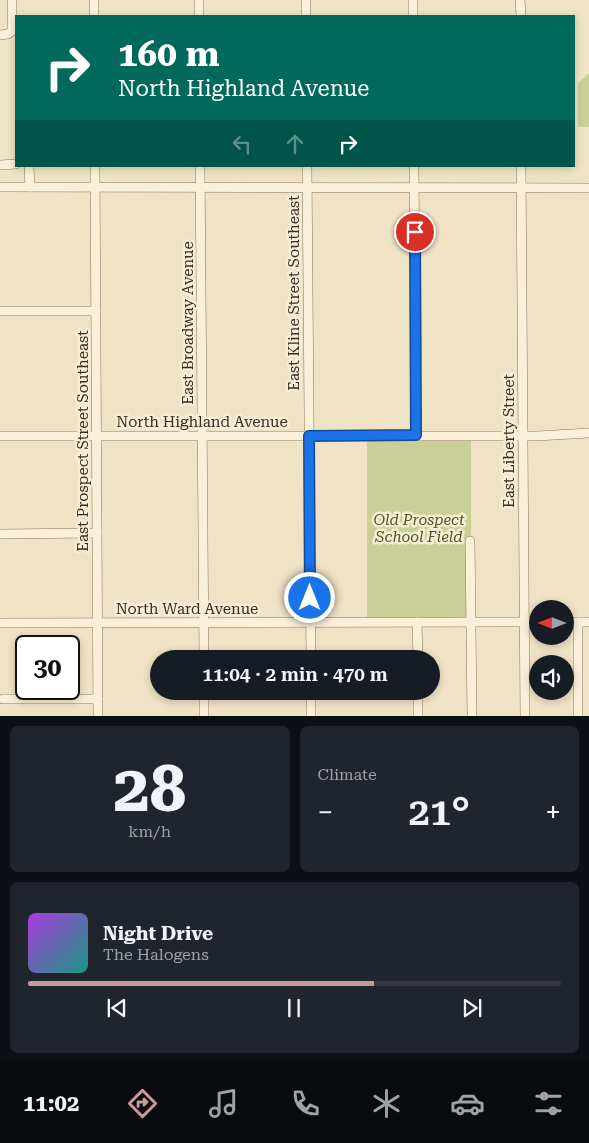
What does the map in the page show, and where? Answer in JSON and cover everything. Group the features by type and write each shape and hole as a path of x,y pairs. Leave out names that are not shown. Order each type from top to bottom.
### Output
{"street":[{"path":"0,35 8,34 12,31 12,0"},
{"path":"94,0 94,15"},
{"path":"199,0 199,15"},
{"path":"306,0 306,15"},
{"path":"413,0 413,15"},
{"path":"520,0 521,15"},
{"path":"0,165 15,164"},
{"path":"29,167 30,187"},
{"name":"East Prospect Street Southeast","path":"95,167 98,716"},
{"name":"East Broadway Avenue","path":"200,167 204,650"},
{"name":"East Kline Street Southeast","path":"307,167 311,650"},
{"path":"414,167 416,435"},
{"name":"East Liberty Street","path":"522,167 525,716"},
{"path":"0,187 589,188"},
{"path":"0,310 96,311"},
{"name":"North Highland Avenue","path":"0,436 523,436 589,433"},
{"path":"0,534 97,533"},
{"path":"470,541 472,716"},
{"path":"417,622 418,650"},
{"name":"North Ward Avenue","path":"0,623 529,622"},
{"path":"574,622 589,622"},
{"path":"578,622 578,716"},
{"path":"3,699 98,699"},
{"path":"204,700 204,716"},
{"path":"311,700 311,716"},
{"path":"418,700 418,716"}],"green space":[{"path":"589,73 589,127 578,127 578,83"},
{"name":"Old Prospect School Field","path":"367,435 471,435 471,621 367,622"}],"route":[{"path":"310,598 309,436 416,435 415,232"}]}
